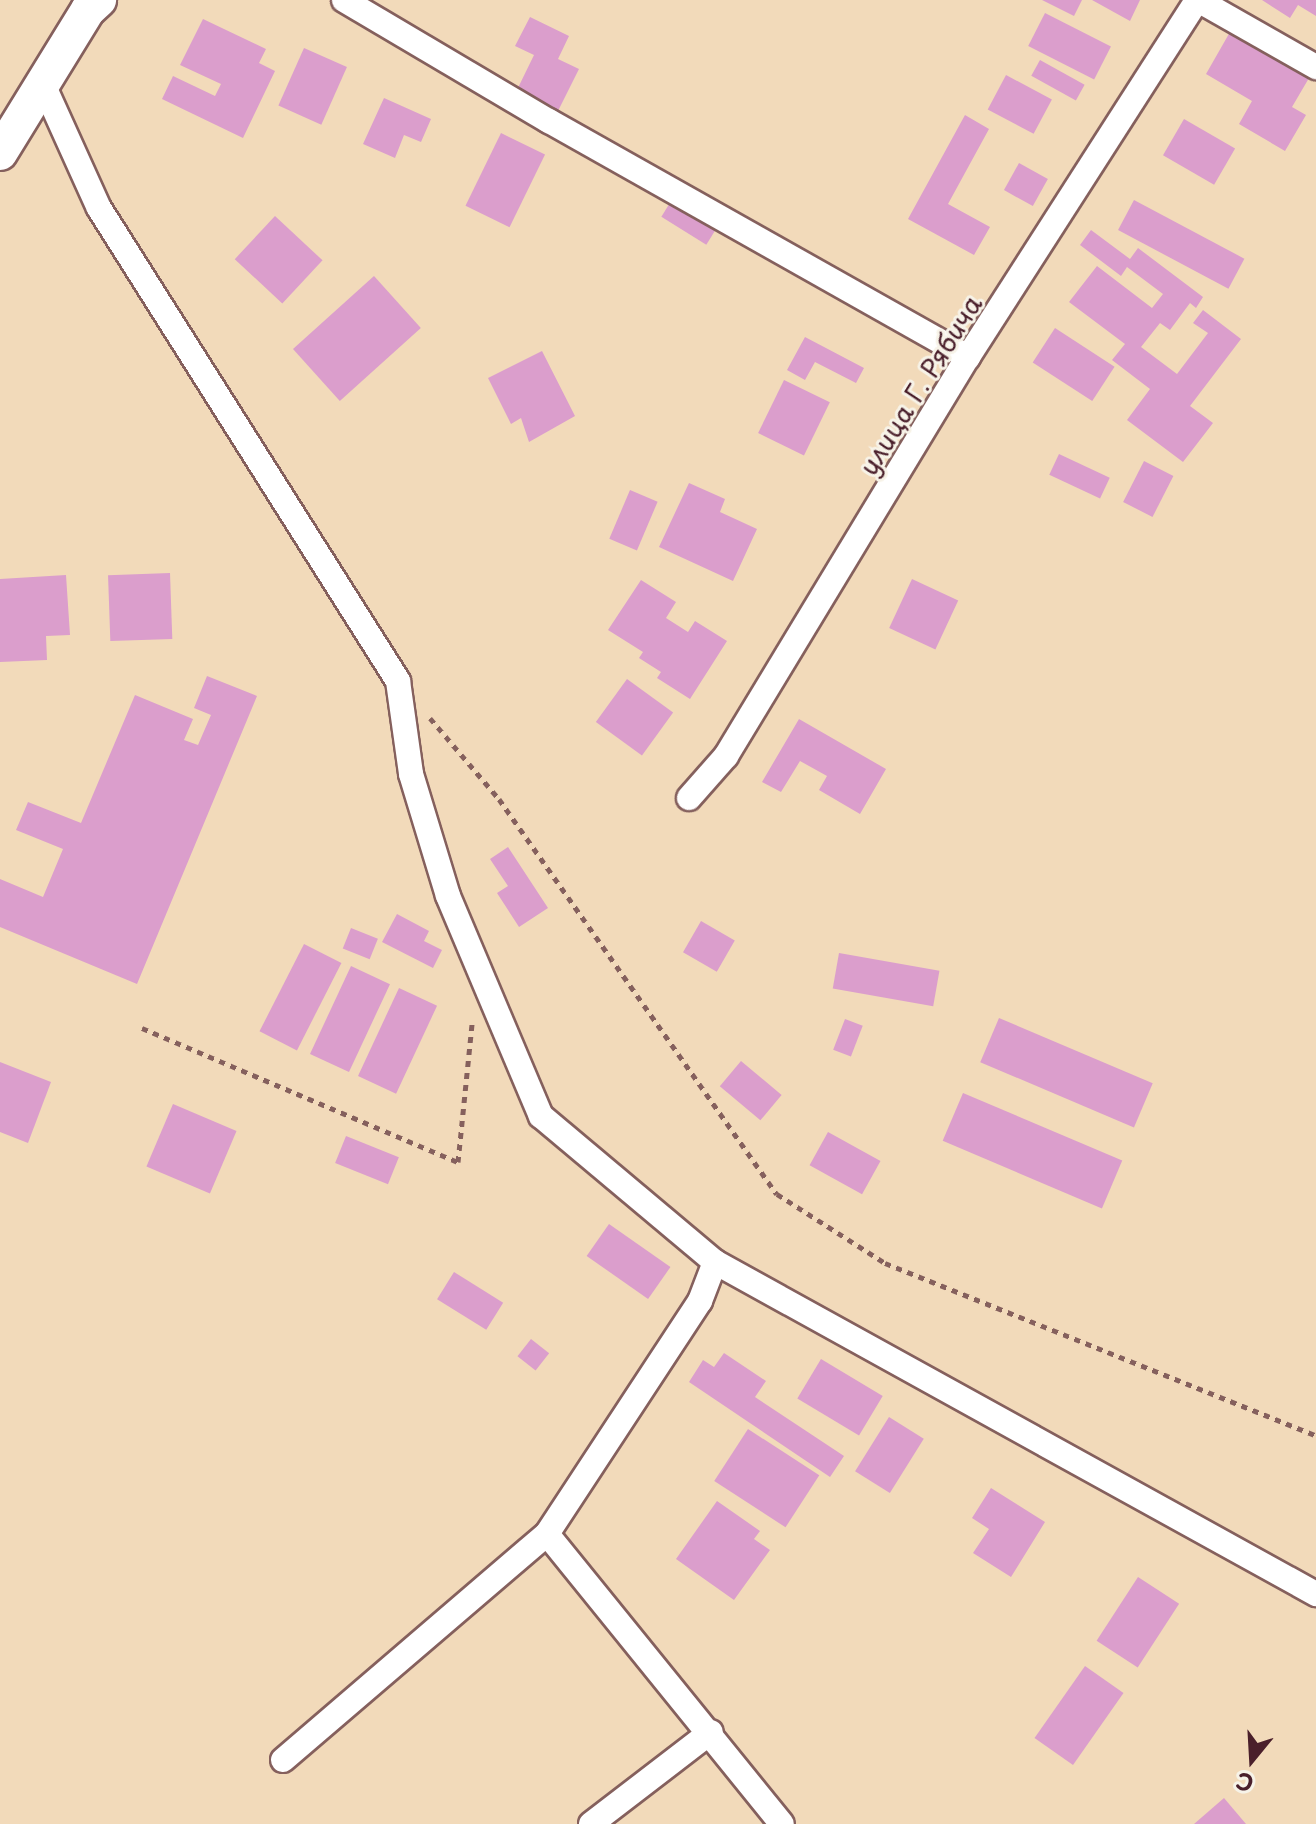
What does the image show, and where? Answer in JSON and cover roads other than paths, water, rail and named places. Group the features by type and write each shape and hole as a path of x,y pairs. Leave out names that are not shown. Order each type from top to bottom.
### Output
{"street":[{"path":"0,153 88,10 99,0"},
{"path":"344,0 549,121 968,357"},
{"path":"1197,0 1316,67"},
{"name":"улица Г. Рябича","path":"689,798 726,756 968,357 1197,0"},
{"path":"42,82 99,208 398,681 411,774 448,896 541,1116 715,1262 1316,1594"},
{"path":"283,1760 547,1534 700,1301 715,1262"},
{"path":"547,1534 711,1732 782,1824"},
{"path":"591,1824 711,1732"}]}
